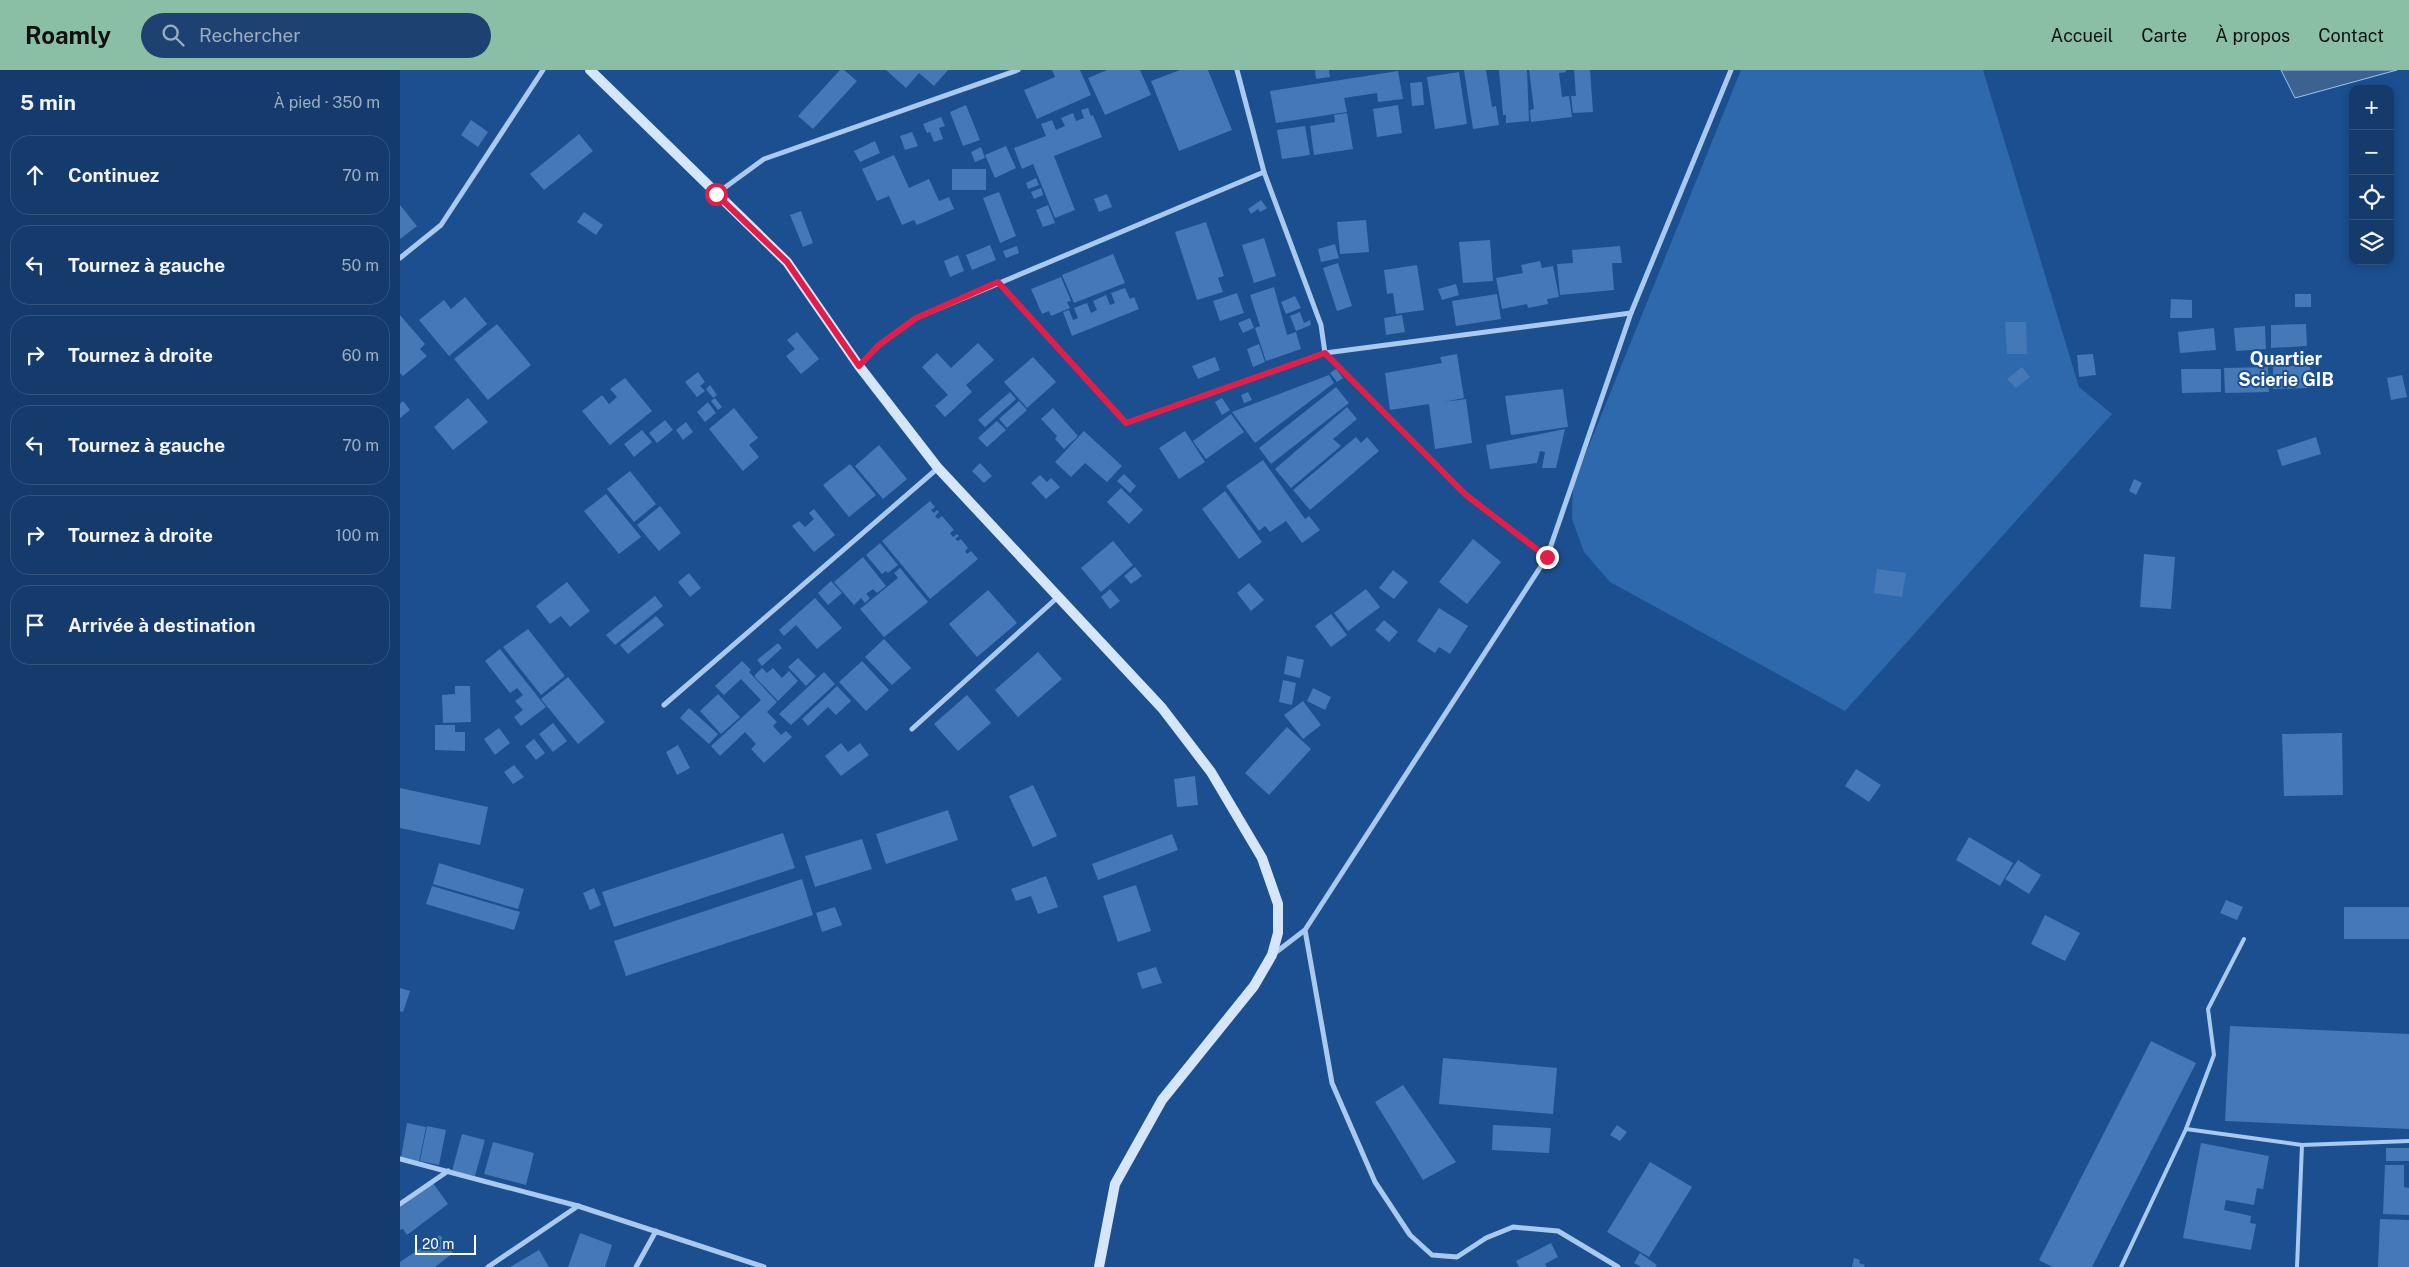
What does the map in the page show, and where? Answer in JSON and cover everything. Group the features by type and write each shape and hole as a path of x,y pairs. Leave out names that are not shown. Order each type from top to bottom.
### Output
{"street":[{"path":"400,258 441,224 543,70"},
{"path":"590,70 787,262 859,366 938,468 1060,596 1162,708 1211,772 1262,858 1278,904 1278,932 1272,955 1243,1001 1162,1100 1115,1184 1098,1267"},
{"path":"716,194 764,159 1018,70"},
{"path":"1237,70 1264,172 1321,324 1325,353 1466,495 1547,557"},
{"path":"1272,955 1304,930 1547,557 1631,314 1731,70"},
{"path":"859,366 879,345 916,318 1264,172"},
{"path":"998,282 1126,423 1325,353 1631,314"},
{"path":"664,705 938,468"},
{"path":"912,729 1060,596"},
{"path":"1304,930 1332,1083 1375,1182 1410,1235 1432,1255 1457,1258 1486,1238 1513,1227 1558,1231 1618,1267"},
{"path":"400,1159 448,1170 578,1206 764,1267"},
{"path":"400,1204 448,1170"},
{"path":"488,1267 578,1206"},
{"path":"636,1267 656,1231"}],"lane":[{"path":"2121,1267 2186,1128 2214,1055 2208,1009 2244,939"},
{"path":"2186,1128 2302,1145 2409,1141"},
{"path":"2297,1267 2302,1145"}],"shaded area":[{"path":"1741,70 1983,70 2079,387 2112,414 1845,711 1610,582 1584,552 1572,519 1573,485"},
{"path":"2281,70 2397,70 2295,98"}],"building":[{"path":"840,70 844,70 857,81 813,129 798,116"},
{"path":"886,70 948,70 934,86 919,73 906,88"},
{"path":"1052,70 1080,70 1091,95 1037,119 1024,90 1055,77"},
{"path":"1107,70 1140,70 1151,95 1105,115 1088,78"},
{"path":"1180,70 1208,70 1232,130 1179,151 1151,81"},
{"path":"1315,70 1329,70 1330,77 1316,79"},
{"path":"1464,70 1486,70 1492,107 1496,106 1499,125 1473,129"},
{"path":"1499,70 1527,70 1529,121 1506,123 1506,115 1503,115"},
{"path":"1529,70 1566,70 1566,72 1559,73 1562,97 1569,96 1572,117 1531,122 1530,110 1534,109"},
{"path":"1574,70 1590,70 1593,112 1573,113 1571,96 1576,96"},
{"path":"1398,71 1403,99 1378,102 1377,93 1344,98 1347,112 1276,123 1270,91"},
{"path":"1459,72 1467,124 1435,129 1427,77"},
{"path":"1422,82 1424,105 1412,106 1410,83"},
{"path":"966,105 980,140 963,146 950,112"},
{"path":"1398,105 1402,133 1377,137 1373,109"},
{"path":"1088,108 1102,137 1054,156 1075,210 1055,218 1033,164 1022,169 1014,148 1046,136 1041,124 1052,120 1056,130 1065,126 1061,118 1073,113 1076,121 1084,118 1081,110"},
{"path":"1347,113 1353,149 1314,155 1310,126 1335,122 1334,115"},
{"path":"941,117 945,126 939,128 943,139 934,142 930,132 927,133 923,124"},
{"path":"471,120 488,132 478,147 461,135"},
{"path":"1305,126 1310,155 1282,159 1277,130"},
{"path":"912,132 918,146 905,150 900,136"},
{"path":"579,134 593,151 544,190 530,174"},
{"path":"875,141 880,153 860,162 854,151"},
{"path":"1006,146 1016,168 995,178 985,155"},
{"path":"981,147 985,158 975,162 971,152"},
{"path":"894,155 909,188 929,179 939,201 949,197 954,209 917,225 914,220 902,225 889,196 877,201 862,169"},
{"path":"952,169 986,169 986,190 952,190"},
{"path":"1036,178 1039,185 1028,189 1026,183"},
{"path":"1041,188 1043,195 1034,199 1031,192"},
{"path":"999,192 1016,236 1000,243 983,198"},
{"path":"1107,194 1112,207 1099,212 1094,199"},
{"path":"1261,200 1267,208 1260,212 1258,209 1251,214 1248,209"},
{"path":"400,205 417,226 400,239"},
{"path":"1048,205 1055,223 1043,227 1036,210"},
{"path":"801,211 813,243 803,247 790,215"},
{"path":"584,212 603,225 596,235 577,222"},
{"path":"1366,220 1369,252 1340,254 1337,222"},
{"path":"1206,222 1224,276 1218,278 1223,292 1197,300 1175,232"},
{"path":"1264,238 1276,276 1254,283 1242,245"},
{"path":"1490,240 1493,281 1463,283 1459,242"},
{"path":"1335,244 1339,258 1321,262 1318,249"},
{"path":"990,245 996,260 972,270 966,255"},
{"path":"1017,246 1019,253 1006,258 1003,251"},
{"path":"1620,246 1622,263 1612,263 1614,290 1560,295 1557,264 1573,263 1572,250"},
{"path":"1113,254 1125,283 1074,303 1062,275"},
{"path":"958,255 964,271 950,277 944,261"},
{"path":"1540,261 1542,268 1553,266 1559,297 1547,299 1548,304 1528,308 1527,304 1502,309 1496,278 1523,273 1521,265"},
{"path":"1338,263 1352,306 1337,311 1323,268"},
{"path":"1417,265 1424,310 1396,314 1393,293 1387,294 1384,270"},
{"path":"1061,277 1071,301 1067,302 1070,308 1051,316 1049,311 1042,314 1031,289"},
{"path":"1456,284 1459,295 1442,300 1438,289"},
{"path":"1274,287 1287,335 1296,332 1301,349 1266,361 1255,328 1260,326 1250,295"},
{"path":"1125,288 1130,299 1134,297 1139,309 1072,336 1063,312 1069,310 1073,320 1078,318 1074,308 1087,303 1091,313 1097,310 1093,301 1106,295 1110,305 1115,303 1111,293"},
{"path":"1237,293 1244,313 1220,321 1213,301"},
{"path":"1497,294 1501,319 1456,326 1452,301"},
{"path":"2295,294 2311,294 2311,307 2295,307"},
{"path":"1295,296 1301,308 1286,314 1281,302"},
{"path":"465,297 487,324 449,356 419,320 444,300 451,309"},
{"path":"2171,299 2192,300 2192,318 2170,318"},
{"path":"1300,312 1304,323 1310,320 1311,325 1296,331 1290,316"},
{"path":"400,315 425,344 420,349 427,356 403,376 400,373"},
{"path":"1402,315 1405,332 1386,335 1384,318"},
{"path":"1250,318 1254,328 1243,333 1238,323"},
{"path":"2005,322 2026,322 2027,354 2007,354"},
{"path":"497,324 531,365 488,400 454,359"},
{"path":"2306,324 2307,346 2271,348 2271,325"},
{"path":"2265,326 2266,349 2236,351 2234,328"},
{"path":"2214,328 2216,350 2180,353 2178,332"},
{"path":"797,332 819,359 801,374 786,356 795,349 787,340"},
{"path":"978,343 994,360 966,385 972,392 945,417 935,406 948,395 922,367 937,353 951,368"},
{"path":"1259,344 1265,362 1253,367 1247,349"},
{"path":"1457,354 1464,398 1444,402 1466,399 1472,443 1435,449 1429,404 1390,410 1385,373 1442,363 1440,357"},
{"path":"2093,354 2096,375 2079,377 2077,355"},
{"path":"1033,357 1056,382 1027,408 1004,382"},
{"path":"1215,357 1220,370 1198,379 1192,366"},
{"path":"2273,366 2310,366 2311,388 2273,389"},
{"path":"2022,367 2030,377 2016,388 2007,379"},
{"path":"2268,367 2269,392 2225,393 2224,368"},
{"path":"1336,369 1343,378 1337,382 1330,373"},
{"path":"2181,369 2221,369 2221,392 2182,393"},
{"path":"698,372 705,382 700,386 705,391 697,397 685,382"},
{"path":"1329,375 1334,383 1255,443 1232,412"},
{"path":"2402,375 2407,397 2391,400 2387,378"},
{"path":"625,378 652,411 610,445 582,411 602,395 609,404 617,397 610,389"},
{"path":"710,385 717,395 713,398 706,389"},
{"path":"1336,387 1349,403 1271,464 1259,448"},
{"path":"1563,389 1568,427 1511,435 1505,396"},
{"path":"1010,392 1016,399 985,427 978,420"},
{"path":"1248,392 1252,400 1244,403 1241,395"},
{"path":"468,398 488,422 453,450 434,427"},
{"path":"715,398 722,407 718,410 711,401"},
{"path":"1222,398 1230,410 1222,415 1215,402"},
{"path":"403,401 410,410 400,418 400,404"},
{"path":"1019,401 1027,410 1007,428 999,419"},
{"path":"708,402 716,413 705,422 697,412"},
{"path":"1347,407 1357,419 1333,439 1341,446 1291,488 1275,469"},
{"path":"734,408 758,438 749,445 759,457 743,471 709,429"},
{"path":"1053,408 1078,436 1064,449 1055,439 1057,436 1041,419"},
{"path":"1231,414 1244,432 1206,459 1193,441"},
{"path":"665,420 673,430 657,443 649,433"},
{"path":"997,421 1006,430 987,447 978,438"},
{"path":"686,422 693,432 683,440 676,430"},
{"path":"1565,429 1556,468 1542,468 1545,452 1540,451 1537,463 1490,469 1486,445"},
{"path":"642,430 652,442 634,457 624,444"},
{"path":"1084,431 1122,466 1107,482 1085,463 1071,477 1055,462"},
{"path":"1185,431 1205,462 1179,479 1159,448"},
{"path":"1356,437 1361,443 1367,437 1379,451 1310,510 1293,490"},
{"path":"2316,437 2321,454 2282,466 2277,450"},
{"path":"879,445 907,479 883,499 855,466"},
{"path":"1263,460 1305,519 1309,516 1320,530 1302,543 1286,521 1270,532 1265,526 1259,531 1226,486"},
{"path":"980,463 992,476 984,483 972,471"},
{"path":"850,464 876,495 849,517 823,485"},
{"path":"630,471 656,504 634,522 607,489"},
{"path":"1124,474 1136,486 1130,493 1117,481"},
{"path":"1040,475 1047,482 1051,478 1060,487 1046,499 1031,483"},
{"path":"2134,479 2142,483 2136,495 2129,491"},
{"path":"1121,488 1143,510 1129,524 1107,502"},
{"path":"1225,491 1262,542 1239,559 1202,509"},
{"path":"606,494 641,537 619,554 584,511"},
{"path":"930,501 935,507 931,510 934,513 937,510 939,512 935,516 938,519 942,516 954,530 950,533 953,537 957,534 959,536 955,539 958,541 961,539 968,548 965,551 967,554 971,551 978,559 930,599 882,541"},
{"path":"660,506 681,533 659,551 637,525"},
{"path":"814,509 835,535 814,552 792,526 799,521 805,527 814,519 809,513"},
{"path":"1473,539 1501,562 1467,604 1439,582"},
{"path":"1113,541 1133,565 1101,592 1081,568"},
{"path":"880,543 898,565 888,573 886,571 882,574 866,555"},
{"path":"2144,554 2175,557 2171,609 2140,607"},
{"path":"863,557 886,586 877,593 873,589 866,594 870,598 865,603 861,598 854,605 834,582"},
{"path":"1135,567 1142,576 1131,584 1124,576"},
{"path":"900,568 928,602 884,637 860,609 898,578 894,573"},
{"path":"1877,569 1906,573 1902,597 1874,593"},
{"path":"1393,570 1408,582 1394,599 1379,588"},
{"path":"689,573 701,588 690,597 678,582"},
{"path":"831,581 842,593 828,605 818,593"},
{"path":"567,582 590,611 570,627 561,616 550,624 536,606"},
{"path":"1249,583 1264,600 1251,611 1237,593"},
{"path":"1110,589 1120,601 1110,609 1101,597"},
{"path":"1366,589 1380,607 1348,631 1334,613"},
{"path":"988,590 1017,623 977,657 949,624"},
{"path":"655,596 663,606 615,645 606,635"},
{"path":"815,598 842,628 817,649 796,625 784,636 779,630"},
{"path":"1439,608 1468,626 1450,654 1439,647 1435,653 1417,641"},
{"path":"1331,614 1347,635 1331,647 1315,626"},
{"path":"656,616 664,625 628,654 620,645"},
{"path":"1384,620 1398,632 1389,642 1375,630"},
{"path":"528,629 565,676 541,695 503,647"},
{"path":"884,639 911,668 892,685 865,657"},
{"path":"778,643 782,648 762,666 757,660"},
{"path":"500,649 546,707 521,726 514,717 523,710 515,701 523,695 517,688 510,693 485,661"},
{"path":"1038,652 1062,679 1018,717 995,690"},
{"path":"1287,656 1304,660 1300,678 1284,674"},
{"path":"798,658 816,676 806,686 788,667"},
{"path":"742,661 751,670 749,672 777,702 767,712 777,722 773,726 781,735 786,731 792,737 764,763 751,749 756,744 745,732 720,756 711,746 761,700 741,679 724,695 715,686"},
{"path":"862,661 889,690 866,711 839,682"},
{"path":"762,668 767,673 773,668 782,678 789,671 798,681 778,701 754,676"},
{"path":"824,672 835,684 791,725 779,714"},
{"path":"568,677 605,722 578,744 541,699"},
{"path":"1283,680 1296,683 1292,705 1279,702"},
{"path":"455,686 470,686 471,722 443,723 442,695 455,694"},
{"path":"837,686 851,701 836,715 828,707 808,726 802,719"},
{"path":"1313,688 1331,697 1325,710 1307,701"},
{"path":"718,694 740,717 721,734 700,711"},
{"path":"967,695 991,723 958,751 934,724"},
{"path":"1303,701 1321,725 1303,739 1284,715"},
{"path":"689,708 718,734 709,744 680,718"},
{"path":"553,723 567,741 553,752 539,734"},
{"path":"435,725 455,725 455,732 465,732 465,751 435,750"},
{"path":"1287,727 1311,749 1269,795 1245,773"},
{"path":"499,728 510,743 495,755 484,739"},
{"path":"2342,733 2343,795 2284,796 2282,734"},
{"path":"534,739 545,753 536,760 525,746"},
{"path":"841,743 848,752 860,743 869,755 841,776 825,756"},
{"path":"678,745 690,768 677,775 666,752"},
{"path":"514,765 524,777 513,784 504,772"},
{"path":"1856,769 1881,785 1869,802 1845,786"},
{"path":"1195,776 1198,805 1177,807 1174,779"},
{"path":"1033,785 1057,836 1033,847 1009,796"},
{"path":"400,788 488,807 480,845 400,828"},
{"path":"948,810 958,840 886,864 876,834"},
{"path":"783,833 795,868 614,927 602,892"},
{"path":"1172,834 1178,850 1098,880 1092,864"},
{"path":"1969,837 2013,863 2000,886 1956,860"},
{"path":"862,839 872,869 815,887 805,856"},
{"path":"2018,860 2041,875 2029,894 2005,879"},
{"path":"439,863 524,889 518,909 433,884"},
{"path":"1046,876 1058,907 1038,914 1031,896 1016,901 1011,889"},
{"path":"802,879 813,915 626,976 614,941"},
{"path":"1136,885 1151,931 1118,942 1103,896"},
{"path":"432,886 520,912 514,930 426,904"},
{"path":"594,888 601,905 590,910 583,893"},
{"path":"2226,900 2243,907 2237,920 2220,913"},
{"path":"835,907 842,925 822,932 816,913"},
{"path":"2344,907 2409,907 2409,939 2344,939"},
{"path":"2045,915 2080,933 2065,961 2031,944"},
{"path":"1156,967 1162,983 1142,989 1137,973"},
{"path":"400,988 410,991 403,1012 400,1011"},
{"path":"2230,1026 2409,1034 2409,1129 2225,1121"},
{"path":"2151,1041 2196,1063 2092,1267 2052,1267 2039,1260"},
{"path":"1443,1058 1557,1068 1553,1114 1439,1104"},
{"path":"1403,1085 1456,1162 1423,1180 1375,1102"},
{"path":"407,1123 426,1127 419,1162 401,1158"},
{"path":"1493,1125 1551,1128 1549,1153 1492,1150"},
{"path":"1617,1125 1627,1132 1620,1141 1610,1135"},
{"path":"427,1126 446,1130 439,1165 420,1161"},
{"path":"462,1134 485,1140 475,1176 452,1171"},
{"path":"493,1142 534,1153 526,1185 484,1174"},
{"path":"2201,1143 2269,1156 2263,1189 2257,1188 2254,1205 2226,1200 2224,1210 2251,1216 2250,1223 2256,1224 2251,1250 2183,1238"},
{"path":"2386,1148 2409,1148 2409,1161 2386,1161"},
{"path":"1650,1162 1692,1187 1649,1257 1607,1232"},
{"path":"2385,1165 2404,1165 2404,1187 2409,1188 2409,1215 2383,1214"},
{"path":"433,1183 448,1204 407,1235 403,1229 400,1230 400,1207"},
{"path":"2380,1219 2409,1220 2409,1267 2378,1267"},
{"path":"580,1233 612,1245 605,1267 568,1267"},
{"path":"440,1235 453,1253 435,1267 400,1267 400,1262"},
{"path":"1551,1243 1558,1257 1545,1264 1547,1267 1519,1267 1516,1261"},
{"path":"539,1250 549,1267 510,1267"},
{"path":"1640,1253 1657,1265 1655,1267 1641,1267 1634,1263"},
{"path":"1854,1258 1860,1260 1859,1263 1865,1265 1864,1267 1852,1267"}],"district":[{"name":"Quartier Scierie GIB","path":"2286,369"}],"route":[{"path":"716,194 787,262 859,366 879,345 916,318 998,282 1126,423 1325,353 1466,495 1547,557"}]}
